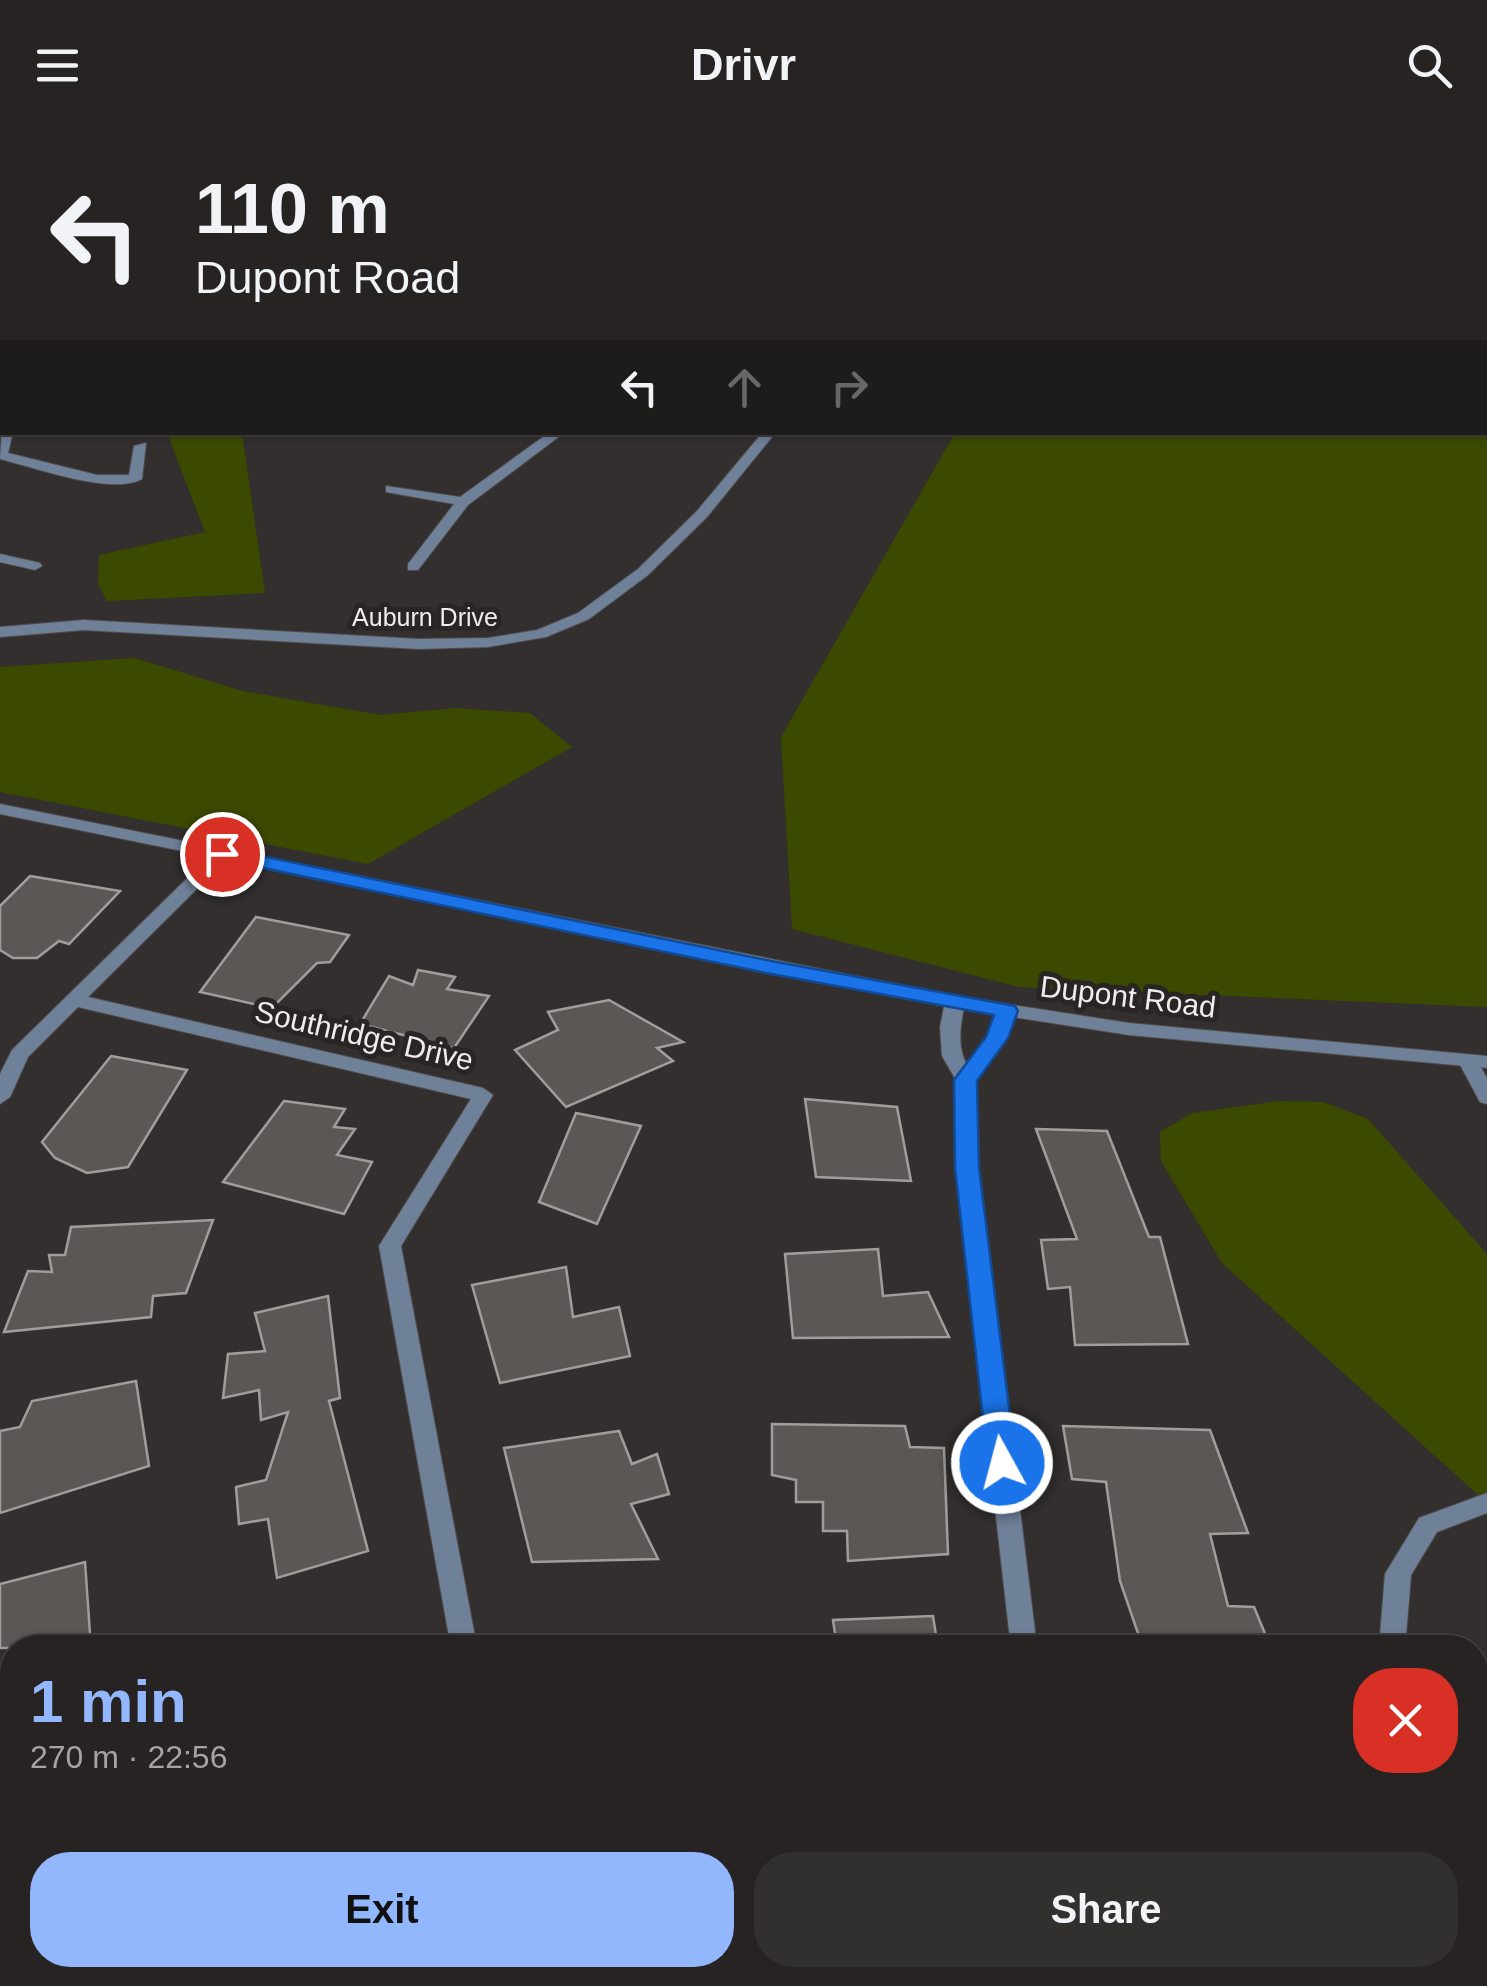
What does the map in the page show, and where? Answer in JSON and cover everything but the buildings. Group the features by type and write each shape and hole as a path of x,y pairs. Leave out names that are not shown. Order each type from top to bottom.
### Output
{"street":[{"path":"6,435 0,456 97,478 135,479 140,446"},
{"name":"Auburn Drive","path":"413,567 463,502 555,435"},
{"name":"Auburn Drive","path":"0,632 84,625 419,644 487,642 554,630 608,601 740,475 768,435"},
{"path":"391,489 463,502"},
{"path":"0,558 34,566"},
{"name":"Dupont Road","path":"0,809 1007,1011 1280,1046 1478,1061"},
{"path":"0,1097 19,1054 222,854"},
{"name":"Southridge Drive","path":"75,1000 483,1095 390,1246 462,1635"},
{"path":"956,1002 950,1026 952,1056 966,1080 967,1168 1022,1635"},
{"path":"966,1080 997,1038 1007,1011"},
{"path":"1478,1061 1487,1098"},
{"path":"1393,1635 1398,1574 1428,1525 1487,1503"}],"green space":[{"path":"168,435 242,435 265,593 107,601 98,584 99,555 205,532"},
{"path":"954,435 1487,435 1487,1007 1019,987 792,929 781,737"},
{"path":"135,658 242,691 381,715 456,708 530,713 572,747 368,864 0,792 0,667"},
{"path":"1279,1101 1323,1102 1368,1119 1487,1254 1487,1503 1222,1263 1161,1161 1160,1132 1192,1113"}],"route":[{"path":"222,854 766,967 1007,1011 997,1038 966,1080 967,1168 1002,1463"}]}
